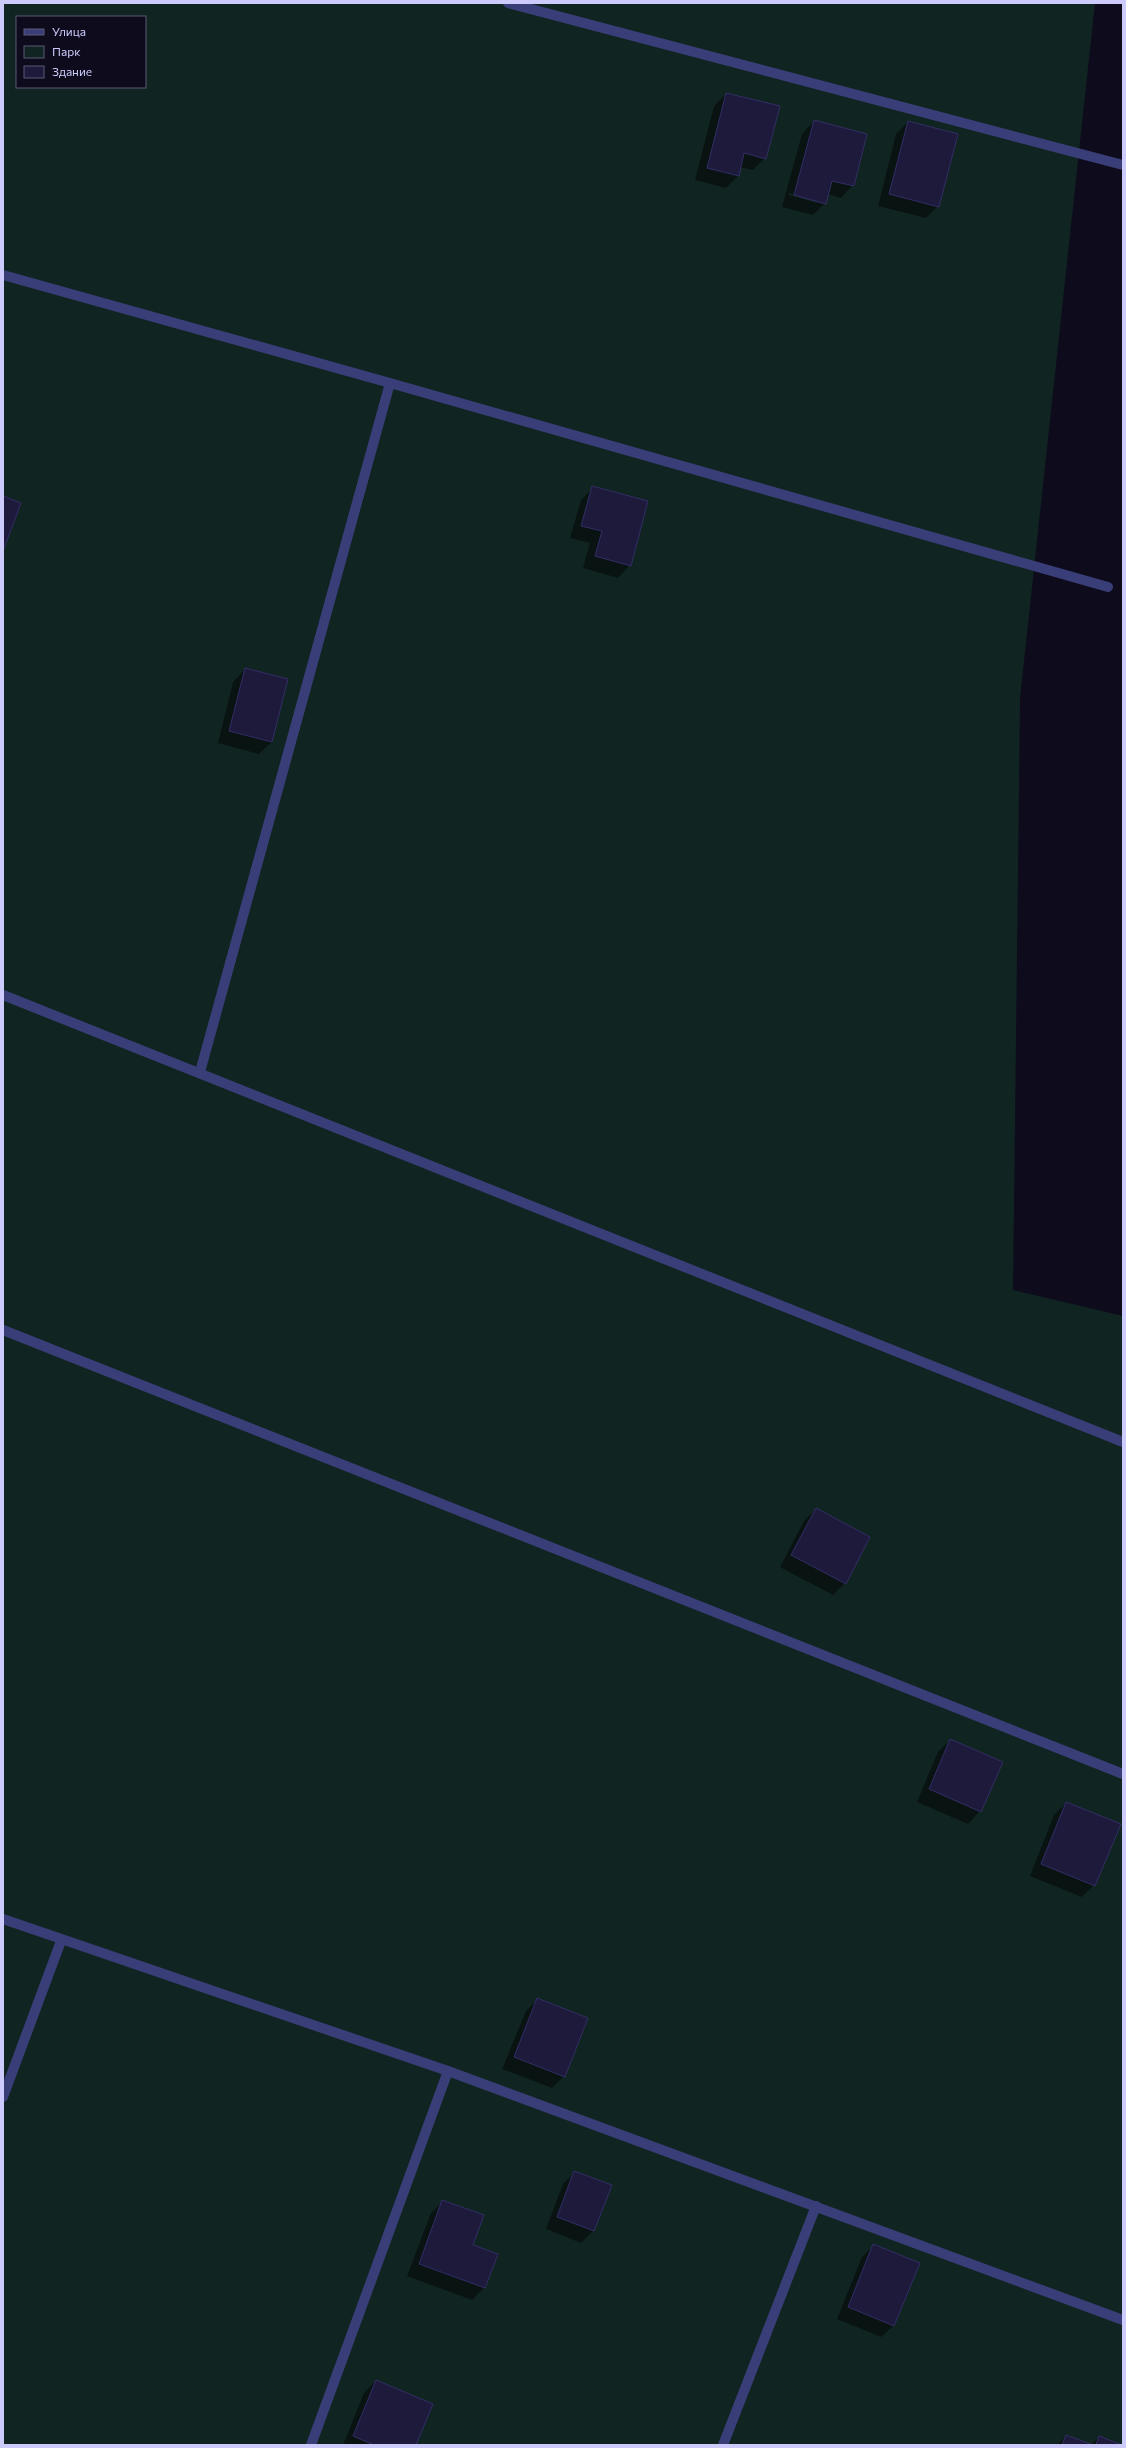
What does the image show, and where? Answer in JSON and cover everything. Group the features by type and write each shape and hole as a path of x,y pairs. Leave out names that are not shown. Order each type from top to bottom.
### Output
{"street":[{"path":"508,3 1123,165"},
{"path":"3,275 390,383 1108,588"},
{"path":"200,1072 390,383"},
{"path":"3,995 200,1072 1123,1442"},
{"path":"3,1330 1123,1774"},
{"path":"3,1919 61,1941 448,2071 1123,2320"},
{"path":"3,2097 61,1941"},
{"path":"311,2445 448,2071"},
{"path":"723,2445 816,2206"}],"green space":[{"path":"3,3 1095,3 1020,698 1013,1290 1123,1316 1123,2445 3,2445"}],"building":[{"path":"726,93 780,106 766,159 744,153 739,176 707,168"},
{"path":"814,120 867,134 854,186 832,181 826,204 794,195"},
{"path":"908,121 958,134 939,207 889,194"},
{"path":"592,486 648,501 631,566 595,556 602,531 581,526"},
{"path":"3,496 21,503 3,551"},
{"path":"245,668 288,679 272,742 229,731"},
{"path":"816,1508 870,1537 846,1584 791,1555"},
{"path":"950,1739 1003,1762 981,1812 929,1789"},
{"path":"1066,1802 1121,1824 1095,1886 1041,1864"},
{"path":"537,1998 588,2018 565,2077 514,2057"},
{"path":"574,2171 612,2185 594,2231 557,2217"},
{"path":"442,2200 484,2215 473,2245 498,2254 485,2288 419,2264"},
{"path":"873,2244 920,2263 894,2326 848,2307"},
{"path":"376,2380 433,2404 416,2445 374,2445 353,2436"},
{"path":"1066,2435 1093,2445 1062,2445"},
{"path":"1099,2436 1122,2445 1096,2445"}]}
